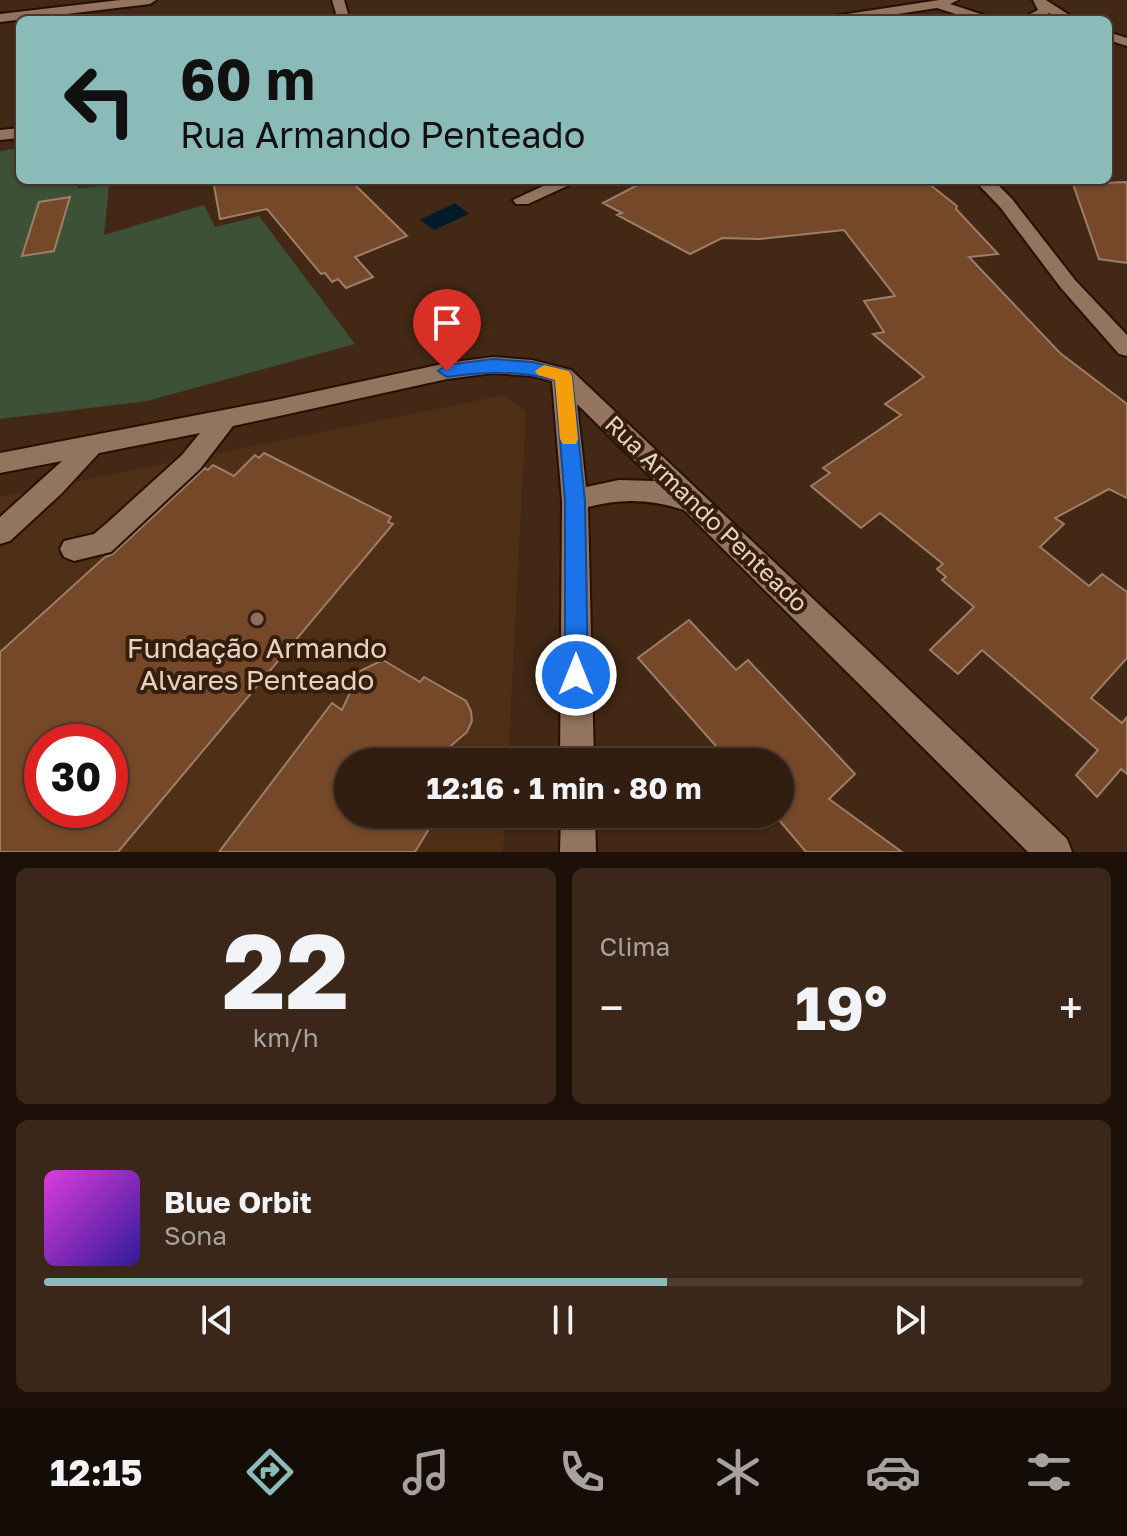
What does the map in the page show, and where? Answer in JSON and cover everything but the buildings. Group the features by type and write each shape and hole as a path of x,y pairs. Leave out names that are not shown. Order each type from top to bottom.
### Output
{"street":[{"path":"17,16 150,0"},
{"path":"856,16 952,0"},
{"path":"934,2 972,16"},
{"path":"1042,3 1064,16"},
{"path":"522,200 561,184"},
{"path":"987,184 1006,203 1068,284 1127,349"},
{"path":"0,463 447,371 493,365 532,368 563,376 575,501 577,748"},
{"name":"Rua Armando Penteado","path":"563,376 1054,852"},
{"path":"74,549 101,544 117,531 191,462 225,419"},
{"path":"0,533 53,486 92,445"},
{"path":"575,501 611,489 641,489 696,503"},
{"path":"578,828 578,852"}],"shaded area":[{"name":"Fundação Armando Alvares Penteado","path":"500,396 507,397 526,411 509,748 334,748 334,828 504,828 503,852 0,852 0,497"}],"green space":[{"path":"16,149 16,184 78,184 78,188 109,185 104,235 204,205 215,227 259,216 355,344 147,401 0,419 0,151"}],"water":[{"path":"455,203 469,214 434,230 420,220"}],"slow traffic":[{"path":"544,371 563,376 569,439"}],"place":[{"name":"Fundação Armando Alvares Penteado","path":"257,619"}],"route":[{"path":"447,371 493,365 532,368 563,376 575,501 576,675"}]}
